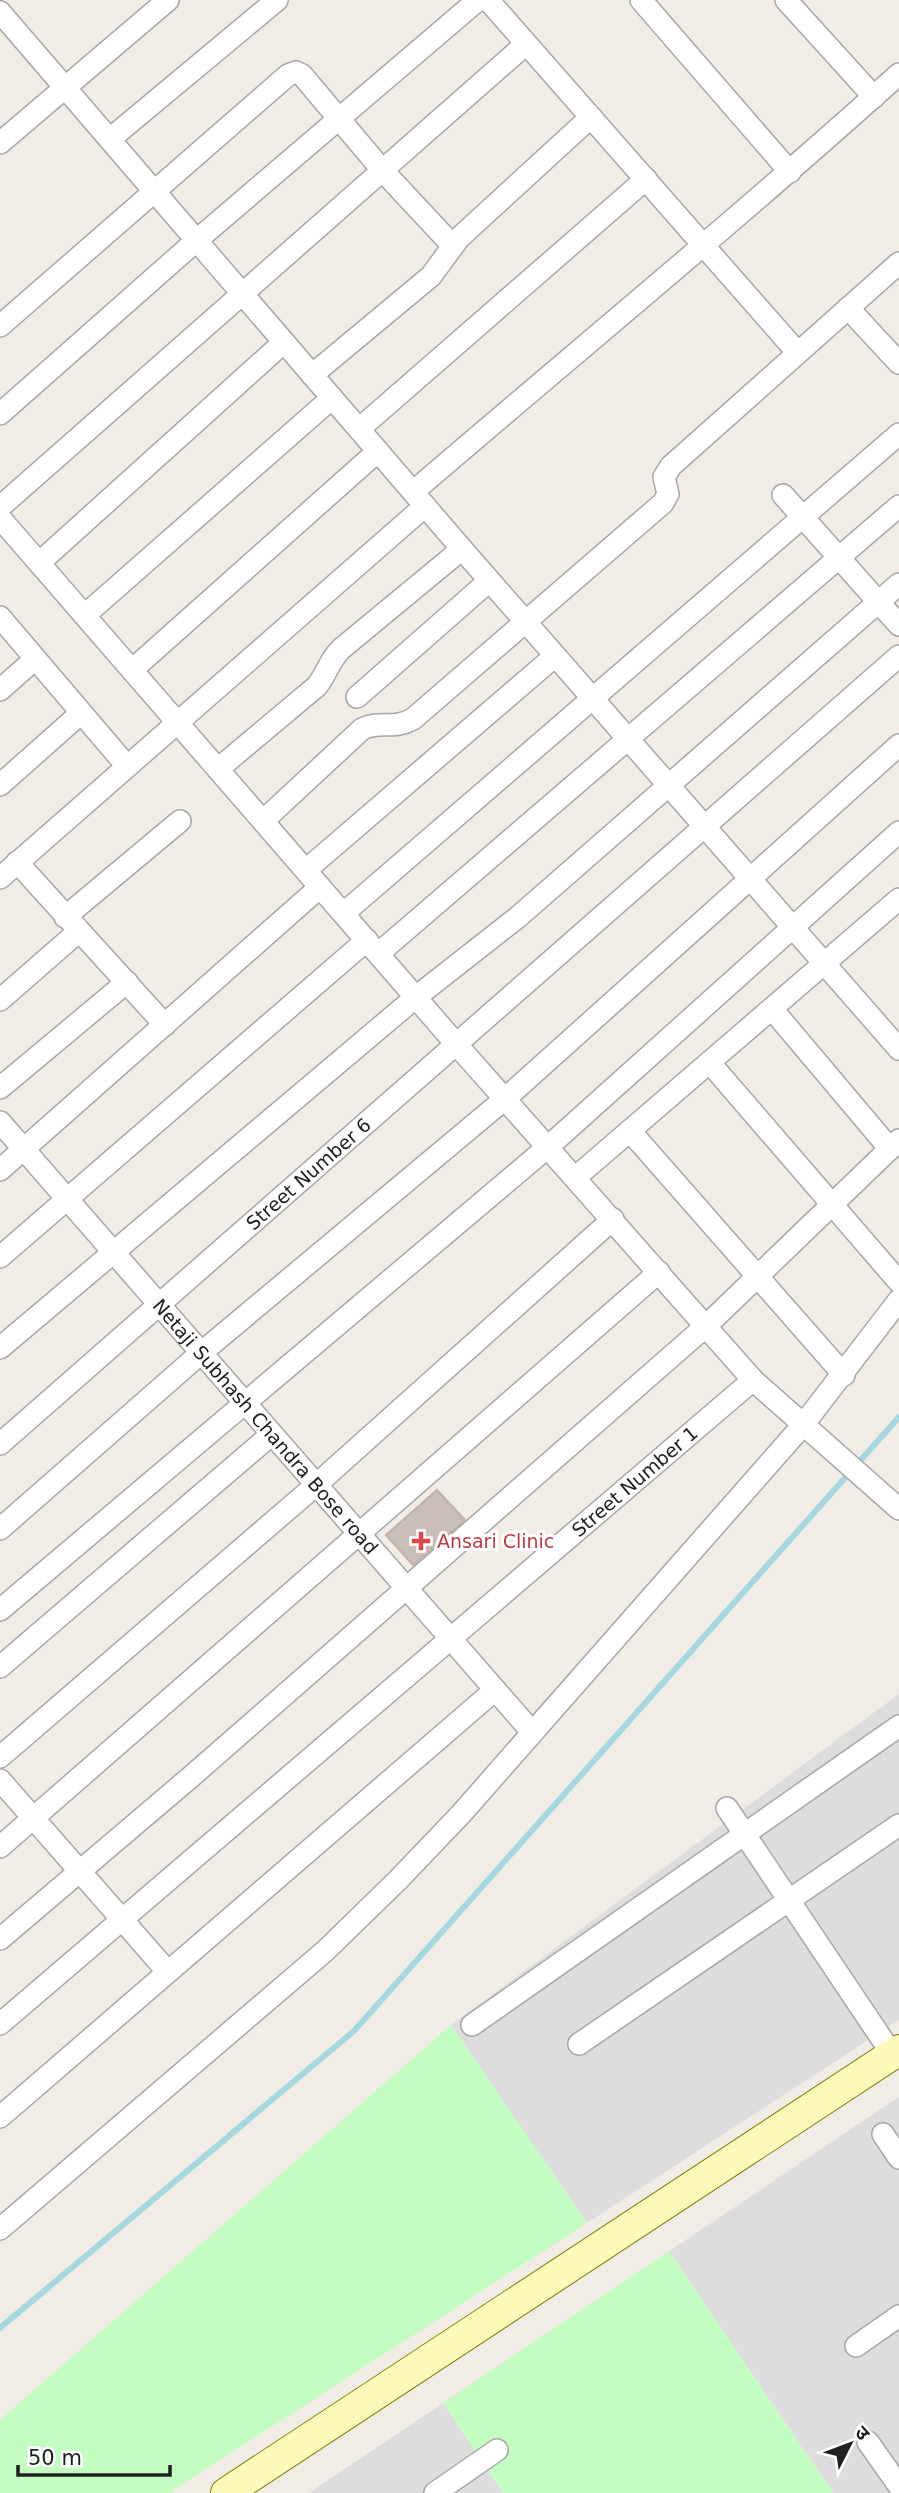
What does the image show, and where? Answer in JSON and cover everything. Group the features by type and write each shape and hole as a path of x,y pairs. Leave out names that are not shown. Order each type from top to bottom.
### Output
{"street":[{"path":"0,143 168,0"},
{"path":"110,139 278,0"},
{"path":"0,414 339,117 478,0"},
{"path":"488,0 797,352"},
{"path":"640,0 790,172"},
{"path":"786,0 874,97"},
{"path":"0,12 489,581 899,1049"},
{"path":"0,507 526,44"},
{"path":"0,326 288,75 296,72 302,75 383,171 453,246"},
{"path":"0,878 702,243 790,172 899,74"},
{"path":"312,375 431,276 453,246 591,117"},
{"path":"359,429 646,179"},
{"path":"263,821 362,729 375,723 398,727 413,719 663,503 668,494 664,477 671,466 899,263"},
{"path":"848,308 899,363"},
{"path":"39,563 284,342"},
{"path":"85,615 332,398"},
{"path":"344,913 594,700 899,433"},
{"path":"132,670 378,451"},
{"path":"783,495 899,625"},
{"path":"0,1257 627,738 899,506"},
{"path":"0,518 457,1045 753,1380 899,1508"},
{"path":"218,769 317,686 326,675 328,662 341,649 462,549"},
{"path":"358,698 489,581"},
{"path":"0,1348 416,997 518,917 899,584"},
{"path":"0,617 126,765"},
{"path":"306,870 555,656"},
{"name":"Street Number 6","path":"0,1444 899,656"},
{"path":"0,690 35,659"},
{"path":"0,785 81,713"},
{"path":"0,1529 201,1353 506,1098 899,745"},
{"path":"0,1000 72,924 180,821"},
{"path":"0,1610 549,1146 899,832"},
{"path":"18,862 164,1025"},
{"path":"0,1170 320,887"},
{"path":"576,1177 899,899"},
{"path":"0,1087 127,982"},
{"path":"0,1938 706,1326 894,1145 772,1009"},
{"path":"710,1063 899,1282"},
{"name":"Netaji Subhash Chandra Bose road","path":"0,1122 531,1732"},
{"path":"630,1131 844,1375"},
{"path":"0,1757 316,1485 613,1219"},
{"path":"0,1847 659,1272"},
{"path":"0,2230 325,1951 461,1814 803,1424 844,1375 899,1300"},
{"name":"Street Number 1","path":"0,2024 753,1380"},
{"path":"0,1667 272,1434"},
{"path":"0,2117 495,1690"},
{"path":"472,2025 746,1836 899,1726"},
{"path":"0,1780 167,1971"},
{"path":"226,2493 895,2052 727,1808"},
{"path":"579,2044 899,1825"},
{"path":"883,2134 899,2158"},
{"path":"856,2346 899,2316"},
{"path":"869,2442 899,2486"},
{"path":"435,2493 497,2450"}],"shaded area":[{"path":"899,1694 899,2020 587,2223 451,2025"},
{"path":"899,2097 899,2493 833,2493 669,2251"},
{"path":"443,2403 503,2493 309,2493"}],"green space":[{"path":"451,2025 587,2223 169,2493 0,2493 0,2420"},
{"path":"669,2251 833,2493 503,2493 443,2403"}],"building":[{"path":"437,1490 465,1520 413,1565 386,1535"}],"waterway":[{"path":"0,2328 354,2031 899,1417"}],"place":[{"name":"Ansari Clinic","path":"421,1541"}]}
